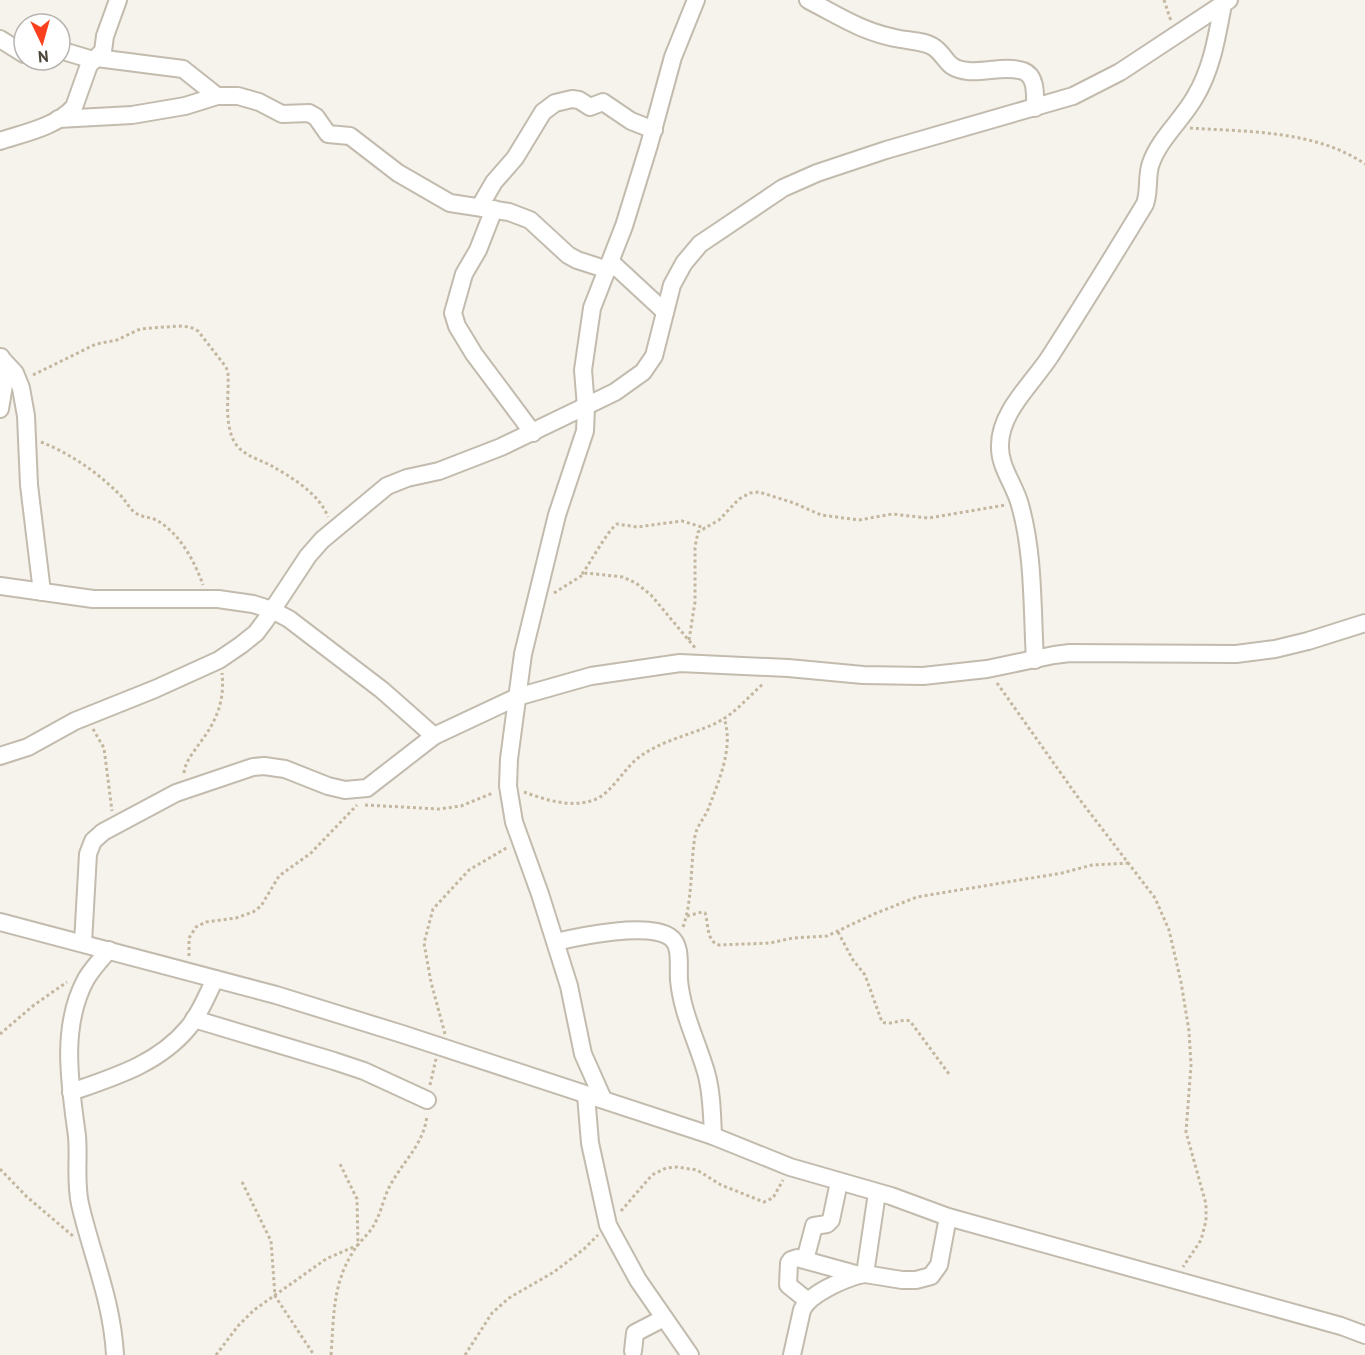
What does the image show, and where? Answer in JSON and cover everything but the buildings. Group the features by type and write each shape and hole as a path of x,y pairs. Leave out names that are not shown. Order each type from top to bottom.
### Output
{"street":[{"path":"0,141 40,128 58,119 74,107 84,77 103,51 105,36 118,0"},
{"path":"603,1099 582,1054 569,986 514,822 508,786 509,759 523,654 548,548 585,431 583,370 588,331 598,291 610,266 638,184 673,57 696,0"},
{"path":"808,0 853,26 877,34 921,42 935,48 948,64 958,69 1023,71 1030,76 1034,85 1035,108"},
{"path":"0,756 34,744 75,721 219,660 256,633 308,555 332,531 387,486 407,478 459,464 533,433 615,392 643,372 654,356 672,285 684,263 700,244 783,188 817,173 886,150 1073,96 1110,76 1226,2"},
{"path":"1035,660 1029,551 1020,503 1000,456 999,443 1003,428 1010,413 1045,364 1145,204 1149,194 1150,165 1157,150 1195,98 1208,70 1226,2"},
{"path":"72,53 95,59 183,69 217,96"},
{"path":"58,119 158,112 217,96 250,98 282,114 309,113 316,117 328,134 350,136 398,173 436,196 458,206 487,208 530,220 568,255 577,260 610,266 665,312"},
{"path":"533,433 474,354 457,326 453,313 464,274 478,250 494,182 514,158 543,112 555,104 572,99 579,100 590,107 603,102 631,120 654,130"},
{"path":"1,356 15,373 19,382 26,416 29,485 42,592"},
{"path":"0,409 4,386 1,356"},
{"path":"0,586 93,599 207,599 253,604 272,610 290,619 382,690 434,736"},
{"path":"83,943 88,854 93,842 103,832 176,793 244,769 264,766 285,769 345,790 367,788 434,736 517,697 591,676 680,663 900,676 987,669 1054,655 1090,652 1236,654 1275,649 1308,641 1365,622"},
{"path":"0,922 276,995 603,1099 713,1136 790,1167 948,1217 1341,1326 1365,1335"},
{"path":"556,942 589,934 645,931 665,934 673,939 678,946 680,994 693,1039 707,1075 713,1136"},
{"path":"109,950 93,969 77,1000 71,1026 69,1080 76,1136 78,1192 109,1303 115,1355"},
{"path":"71,1092 152,1060 174,1043 194,1019 215,979"},
{"path":"194,1019 364,1071 427,1100"},
{"path":"586,1095 590,1143 608,1225 638,1280 690,1355"},
{"path":"805,1260 814,1226 827,1224 831,1220 839,1182"},
{"path":"862,1275 877,1193"},
{"path":"808,1300 790,1288 787,1282 791,1260 797,1258 862,1275 903,1280 932,1276 939,1265 948,1217"},
{"path":"792,1355 802,1310 808,1300 862,1275"},
{"path":"633,1351 635,1333 664,1318"}],"path":[{"path":"1164,0 1174,34"},
{"path":"1174,127 1283,135 1317,142 1353,156 1365,164"},
{"path":"19,382 86,348 117,340 140,329 190,327 203,336 226,367 229,421 231,435 237,445 243,453 289,476 308,491 327,513 332,531"},
{"path":"26,434 71,456 117,492 137,514 156,520 173,533 195,566 207,599"},
{"path":"689,640 695,602 698,532 719,520 739,499 750,493 759,492 794,503 821,515 859,520 892,514 928,518 1020,503"},
{"path":"580,576 616,524 638,527 682,521 705,528"},
{"path":"552,595 586,573 623,577 636,583 651,595 708,664"},
{"path":"187,789 184,774 187,762 212,726 221,706 223,683 219,660"},
{"path":"987,669 1077,796 1130,863 1162,912 1176,959 1189,1031 1191,1065 1186,1132 1206,1204 1206,1221 1201,1239 1191,1257 1172,1280"},
{"path":"192,972 188,950 189,938 196,927 206,922 236,918 253,912 261,906 279,876 311,853 357,804 440,809 469,804 508,786 566,804 596,799 609,790 630,765 652,748 716,723 766,681"},
{"path":"678,946 687,916 696,835 709,808 726,758 728,739 724,718"},
{"path":"75,721 96,732 104,748 114,826"},
{"path":"331,1355 332,1312 344,1268 358,1245 372,1229 392,1183 419,1144 425,1128 427,1100 442,1047 444,1030 431,982 424,943 433,909 469,870 520,839"},
{"path":"687,916 705,913 710,939 719,945 770,943 801,937 816,938 917,897 1062,873 1092,865 1130,863"},
{"path":"838,931 853,960 865,975 882,1022 887,1024 901,1020 910,1021 949,1074"},
{"path":"0,1034 55,990 93,969"},
{"path":"340,1164 357,1198 358,1245"},
{"path":"465,1355 492,1313 508,1298 561,1267 584,1249 652,1175 666,1168 684,1167 698,1170 721,1185 764,1202 773,1198 790,1167"},
{"path":"0,1169 27,1197 95,1254"},
{"path":"242,1182 271,1241 274,1296 314,1355"},
{"path":"216,1355 238,1326 254,1310 326,1259 358,1245"}]}
